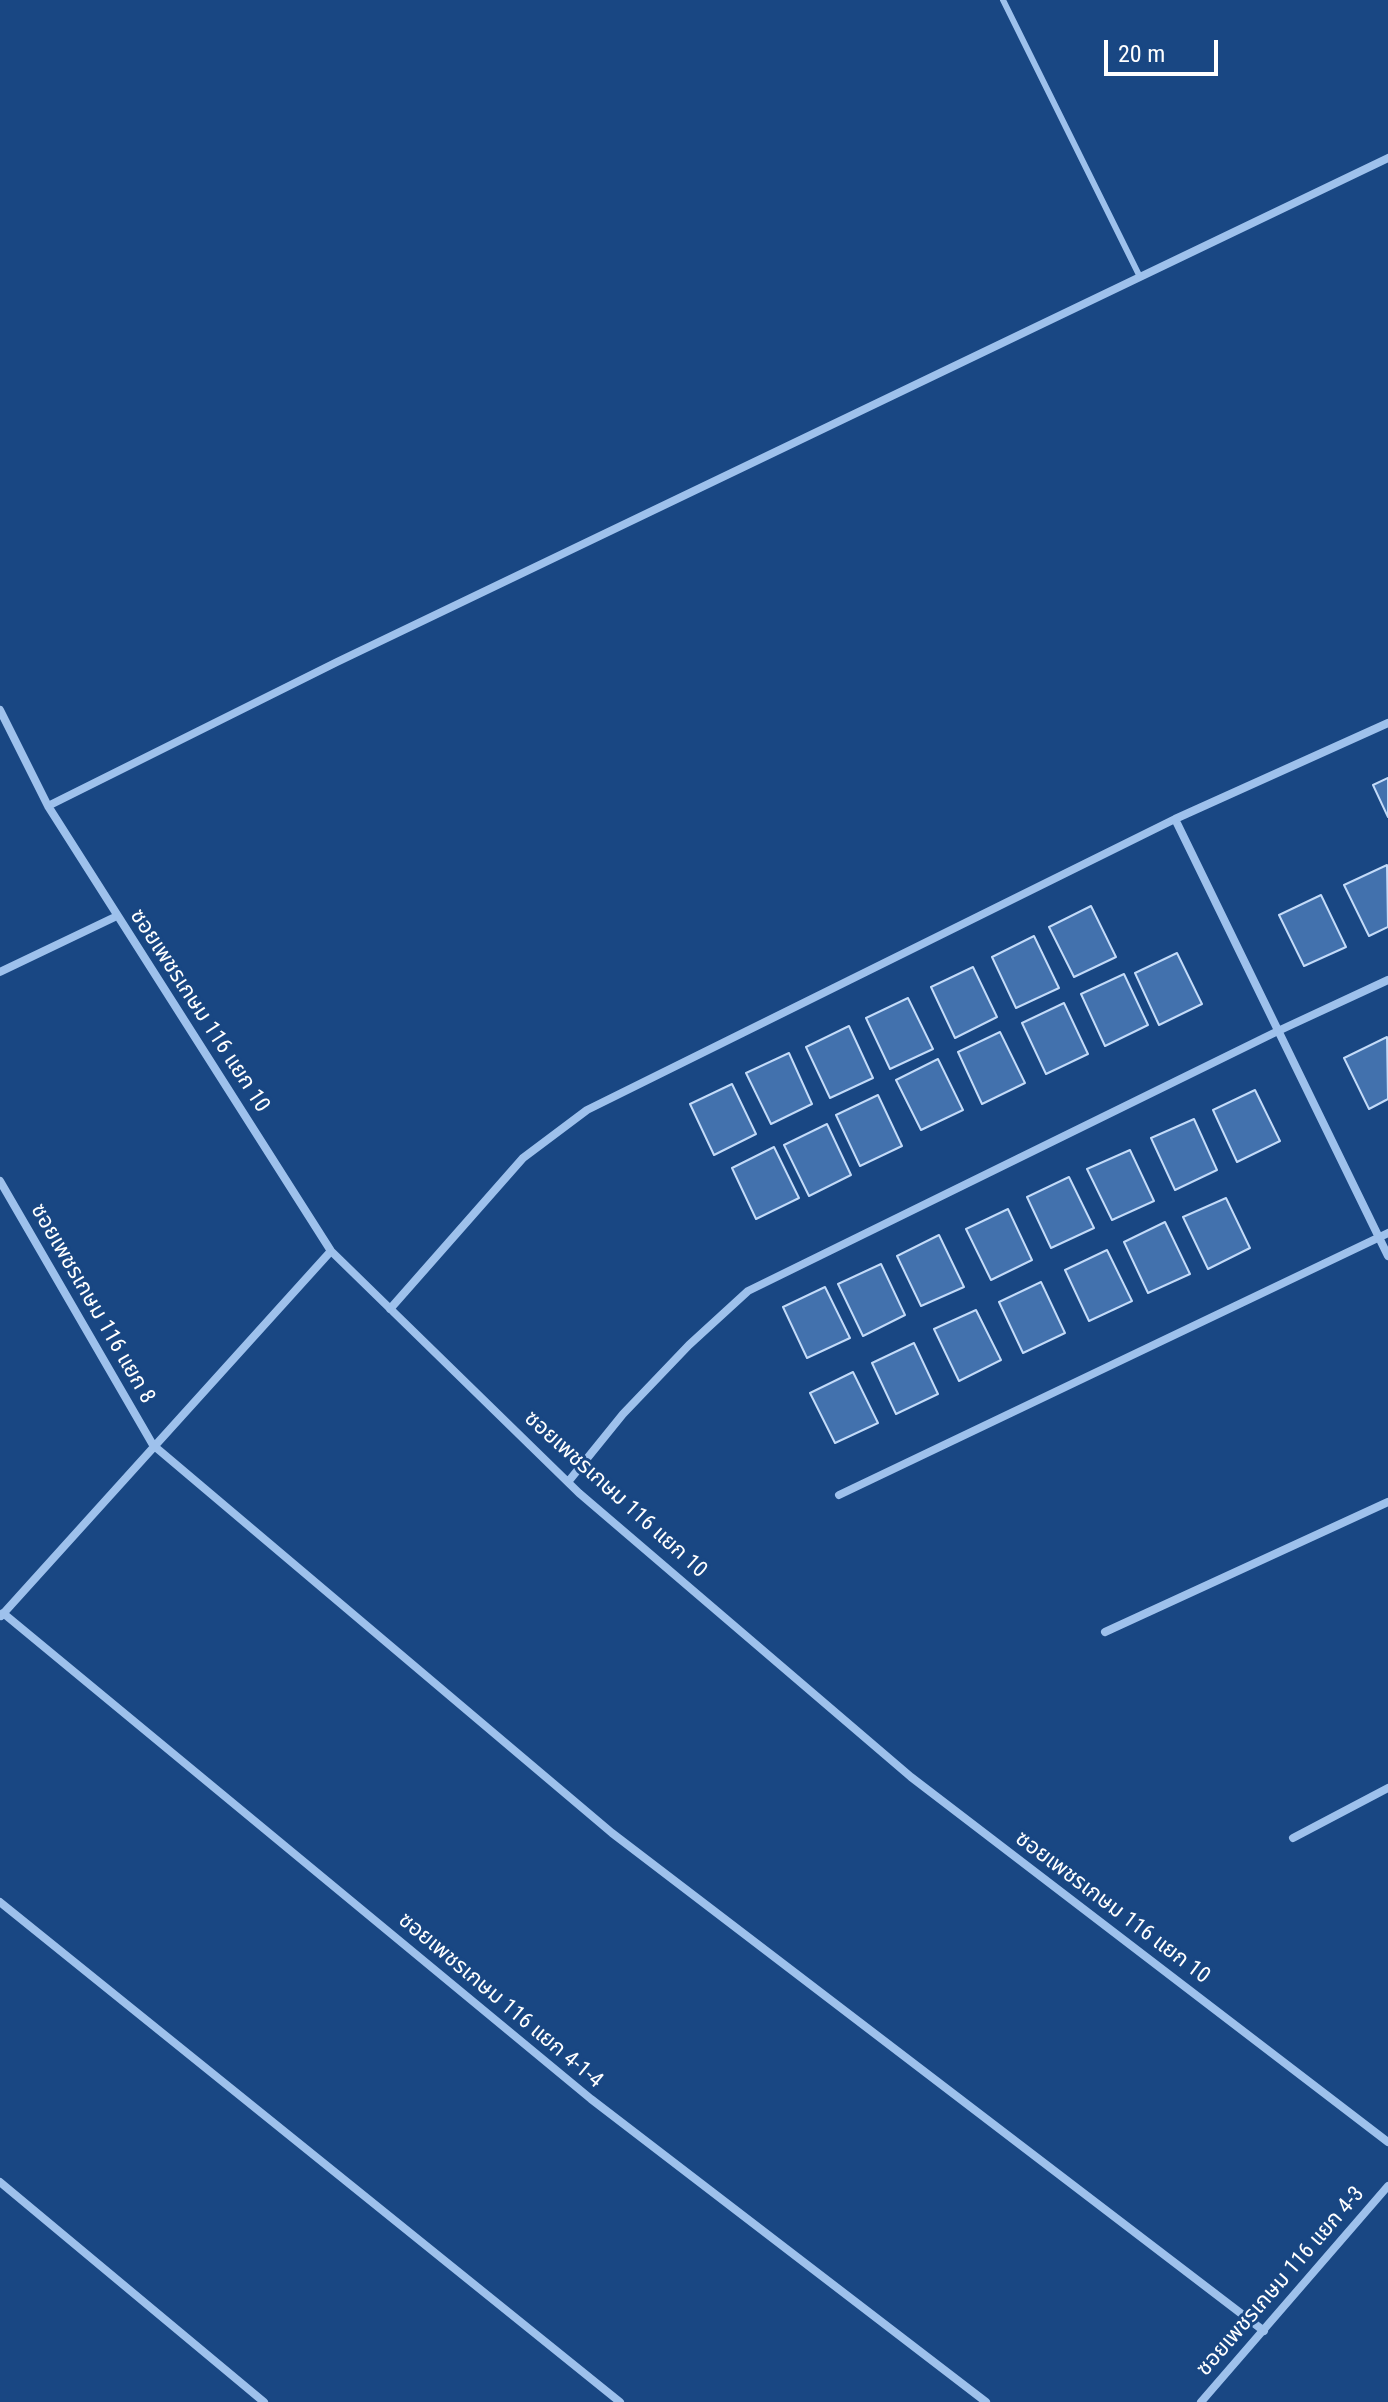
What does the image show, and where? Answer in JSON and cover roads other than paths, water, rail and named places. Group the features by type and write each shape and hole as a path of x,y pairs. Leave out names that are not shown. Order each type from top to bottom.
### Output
{"street":[{"path":"48,806 337,662 1388,158"},
{"name":"ซอยเพชรเกษม 116 แยก 10","path":"0,710 48,806 331,1251 568,1482 911,1777 1388,2142"},
{"path":"390,1309 523,1158 587,1110 1175,819 1388,723"},
{"path":"1175,819 1278,1031 1384,1235 1388,1256"},
{"path":"0,972 117,916"},
{"path":"568,1482 623,1414 689,1345 748,1291 1388,980"},
{"name":"ซอยเพชรเกษม 116 แยก 8","path":"0,1181 153,1445 612,1833 1264,2331"},
{"path":"839,1495 1384,1235"},
{"path":"2,1614 331,1251"},
{"path":"1105,1632 1388,1502"},
{"name":"ซอยเพชรเกษม 116 แยก 4-1-4","path":"2,1614 591,2099 986,2402"},
{"path":"1293,1838 1388,1788"},
{"path":"0,1902 620,2402"},
{"path":"0,2182 264,2402"},
{"name":"ซอยเพชรเกษม 116 แยก 4-3","path":"1201,2402 1388,2186"}],"lane":[{"path":"1003,0 1140,277"}]}
